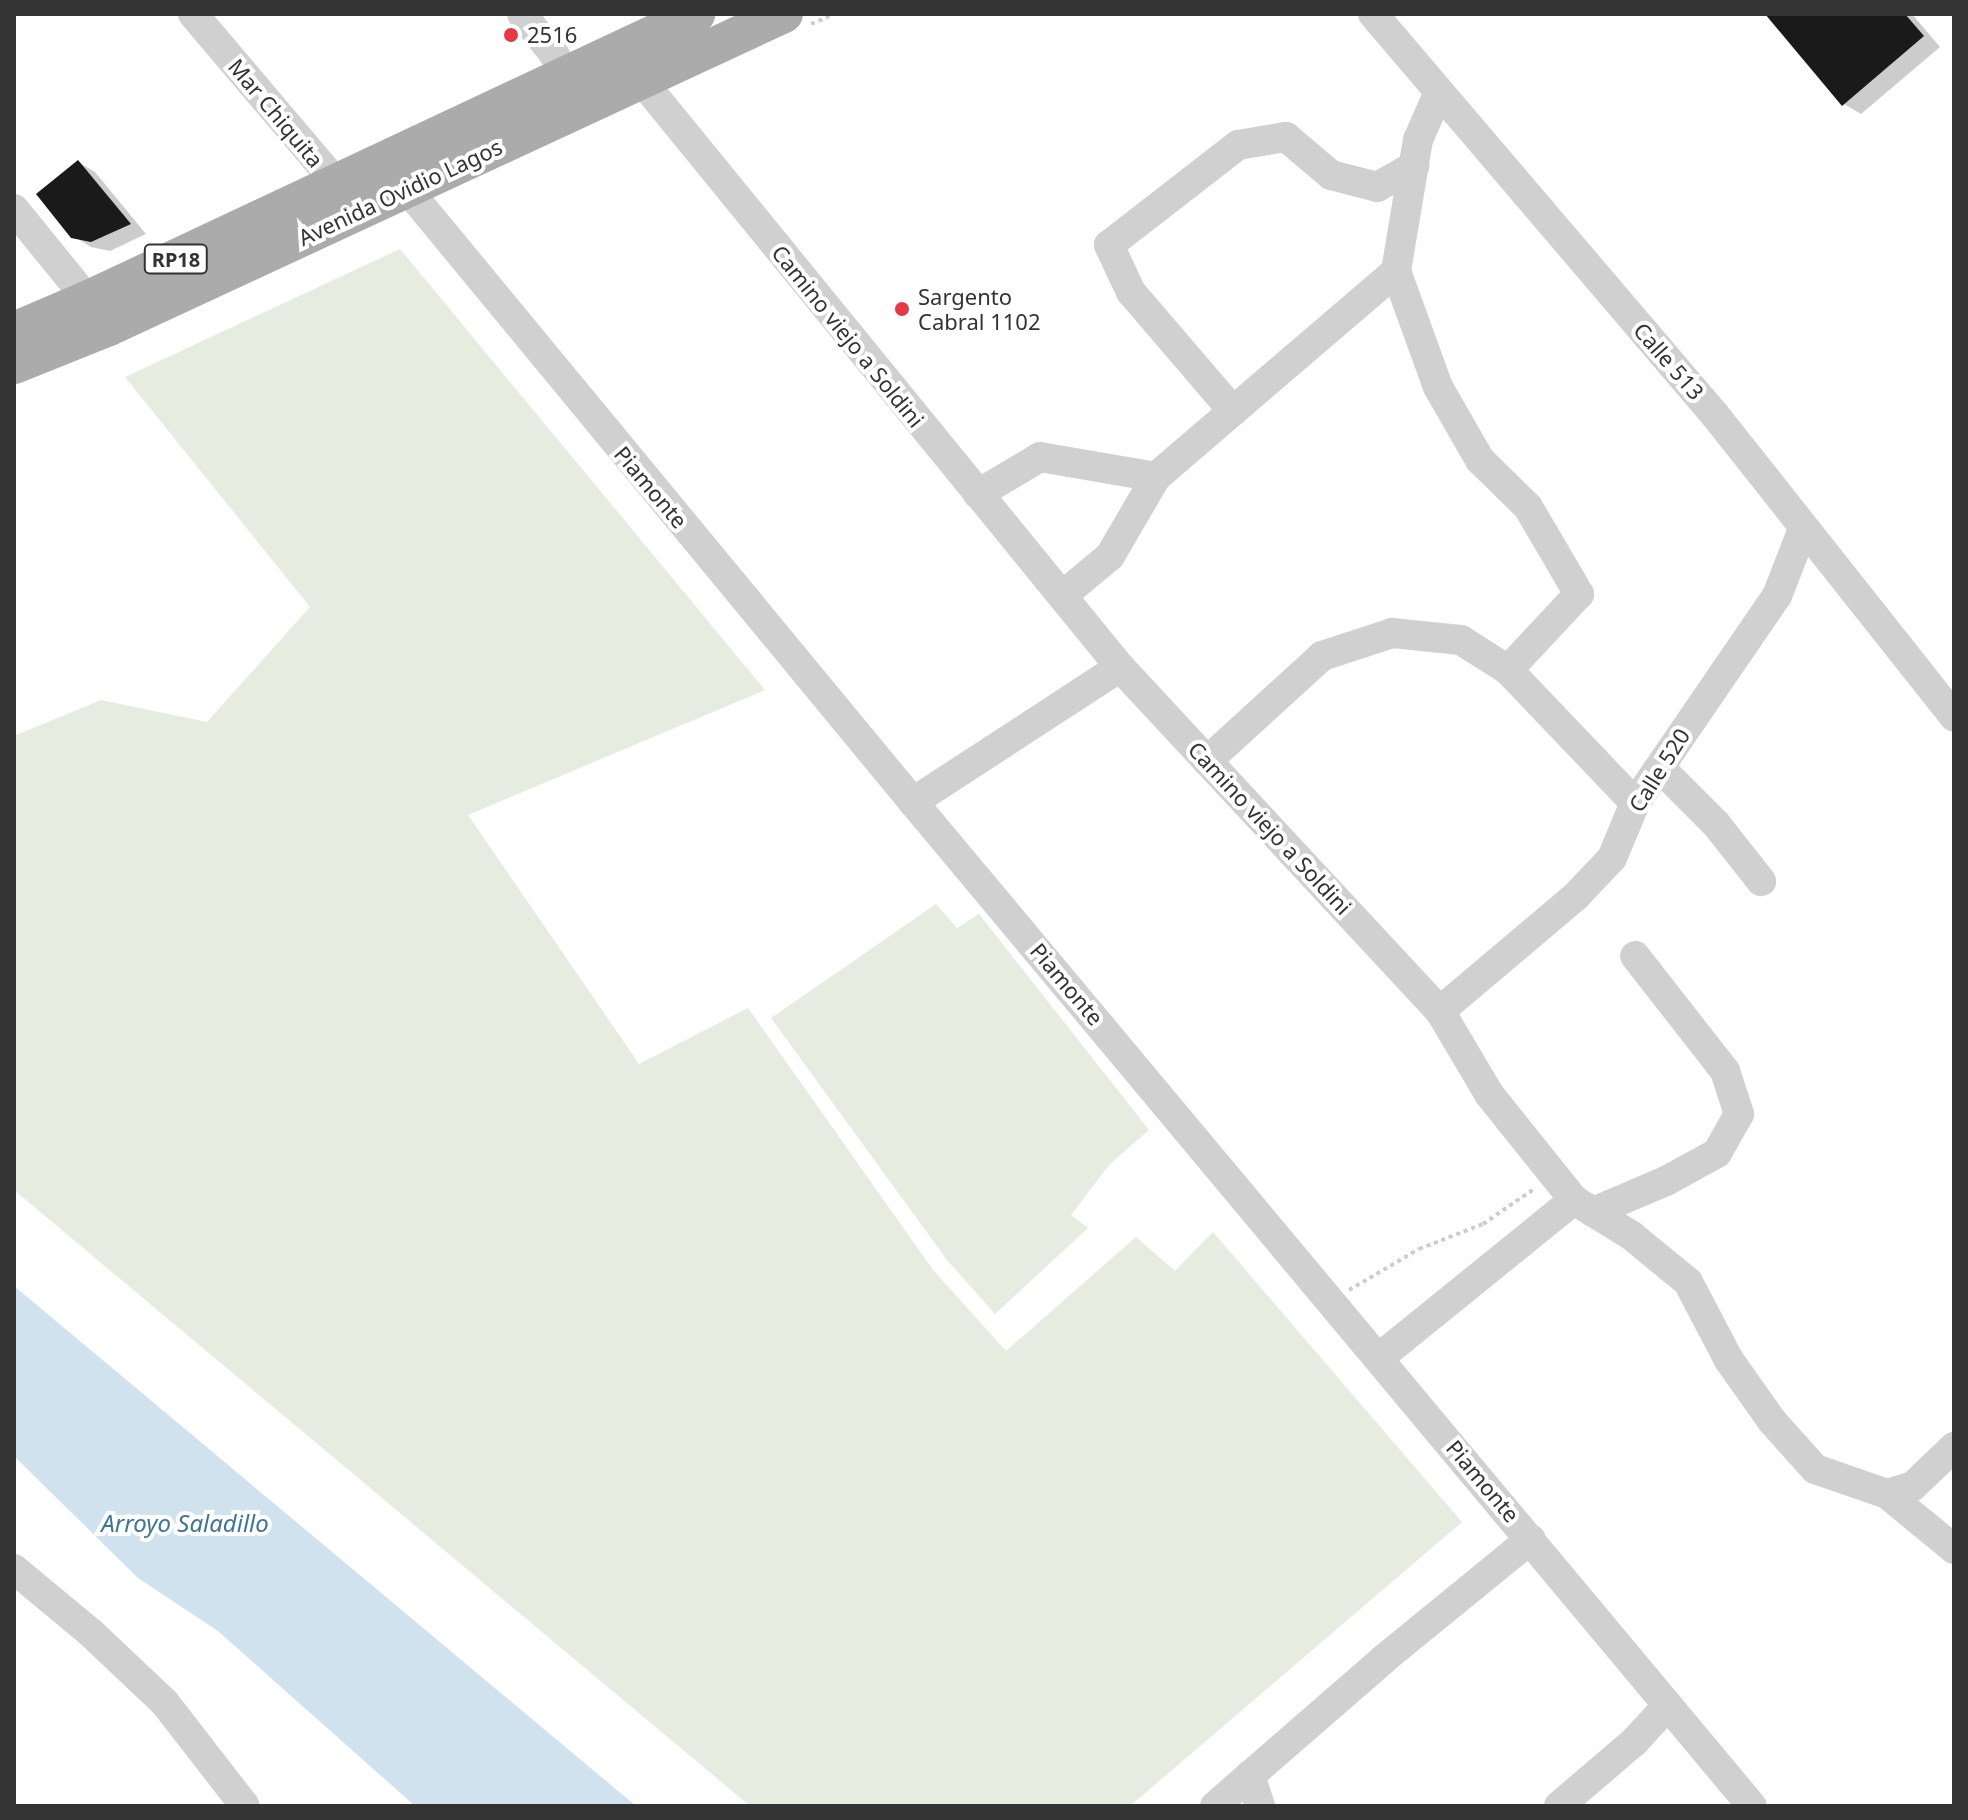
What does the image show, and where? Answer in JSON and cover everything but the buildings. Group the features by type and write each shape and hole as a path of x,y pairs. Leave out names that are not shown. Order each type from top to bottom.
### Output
{"main road":[{"name":"Avenida Ovidio Lagos","path":"14,365 99,313 394,174 566,75 696,14"},
{"name":"Avenida Ovidio Lagos","path":"394,174 586,107 784,14"},
{"name":"Avenida Ovidio Lagos","path":"14,331 99,313"}],"street":[{"name":"Mar Chiquita","path":"193,14 348,197"},
{"path":"522,14 586,107"},
{"name":"Calle 513","path":"1373,14 1715,415 1954,717"},
{"name":"Camino viejo a Soldini","path":"618,51 1120,667 1440,1011 1489,1094 1552,1176 1584,1206 1632,1236 1688,1282 1729,1360 1772,1421 1815,1469 1887,1494 1954,1549"},
{"path":"1439,92 1418,140 1396,271 1438,387 1480,460 1528,507 1579,594 1508,670"},
{"path":"1233,411 1131,292 1109,245 1238,145 1286,137 1331,175 1377,187 1414,166"},
{"name":"Piamonte","path":"394,174 913,802 1380,1357 1752,1806"},
{"path":"14,209 99,313"},
{"path":"1062,596 1110,556 1156,477 1396,271"},
{"path":"978,494 1040,457 1156,477"},
{"name":"Calle 520","path":"1440,1011 1576,896 1612,858 1635,803 1777,596 1803,529"},
{"path":"1207,761 1322,656 1392,633 1461,640 1508,670 1635,803"},
{"path":"913,802 1120,667"},
{"path":"1661,769 1716,824 1761,881"},
{"path":"1380,1357 1584,1206 1666,1181 1717,1153 1739,1114 1725,1071 1635,956"},
{"path":"1887,1494 1913,1486 1954,1447"},
{"path":"1215,1806 1531,1539"},
{"path":"14,1569 90,1632 165,1703 245,1806"},
{"path":"1559,1806 1634,1742 1668,1705"},
{"path":"1250,1775 1260,1806"}],"path":[{"path":"1332,1300 1419,1249 1483,1224 1552,1176"}],"shaded area":[{"path":"400,249 765,690 468,815 639,1064 748,1008 933,1270 1006,1351 1136,1237 1175,1271 1213,1232 1462,1522 1130,1806 750,1806 14,1190 14,736 101,700 207,722 310,607 125,377"},
{"path":"936,904 957,928 979,914 1149,1130 1109,1165 1071,1215 1088,1228 995,1314 947,1260 771,1018"}],"water":[{"name":"Arroyo Saladillo","path":"14,1286 636,1806 415,1806 218,1631 138,1578 14,1456"}],"place":[{"name":"2516","path":"511,35"},
{"name":"Sargento Cabral 1102","path":"902,309"}]}
